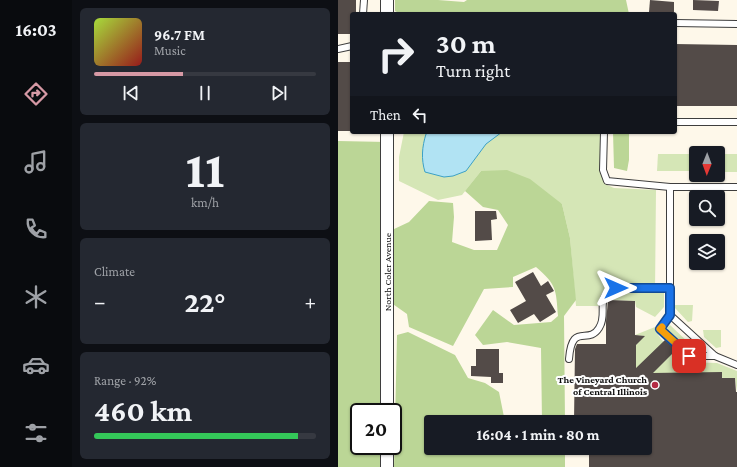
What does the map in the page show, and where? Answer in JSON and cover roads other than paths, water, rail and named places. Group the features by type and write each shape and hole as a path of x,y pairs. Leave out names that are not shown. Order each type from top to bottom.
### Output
{"street":[{"path":"387,0 387,12"},
{"name":"North Coler Avenue","path":"387,134 387,403"},
{"path":"387,455 387,467"}],"lane":[{"path":"363,12 364,0"},
{"path":"677,23 737,24"},
{"path":"338,49 350,46"},
{"path":"677,122 737,122"},
{"path":"604,134 603,170 607,181 670,187 737,187"},
{"path":"670,187 670,315 660,329 689,356 715,356"},
{"path":"569,359 570,347 572,341 576,337 592,334 599,329 602,321 603,299 608,291 616,288 670,288"},
{"path":"670,315 715,356 737,365"}],"water":[{"path":"426,134 499,134 486,144 466,171 453,176 444,177 425,172 423,162"}],"place":[{"name":"The Vineyard Church of Central Illinois","path":"655,385"}]}
